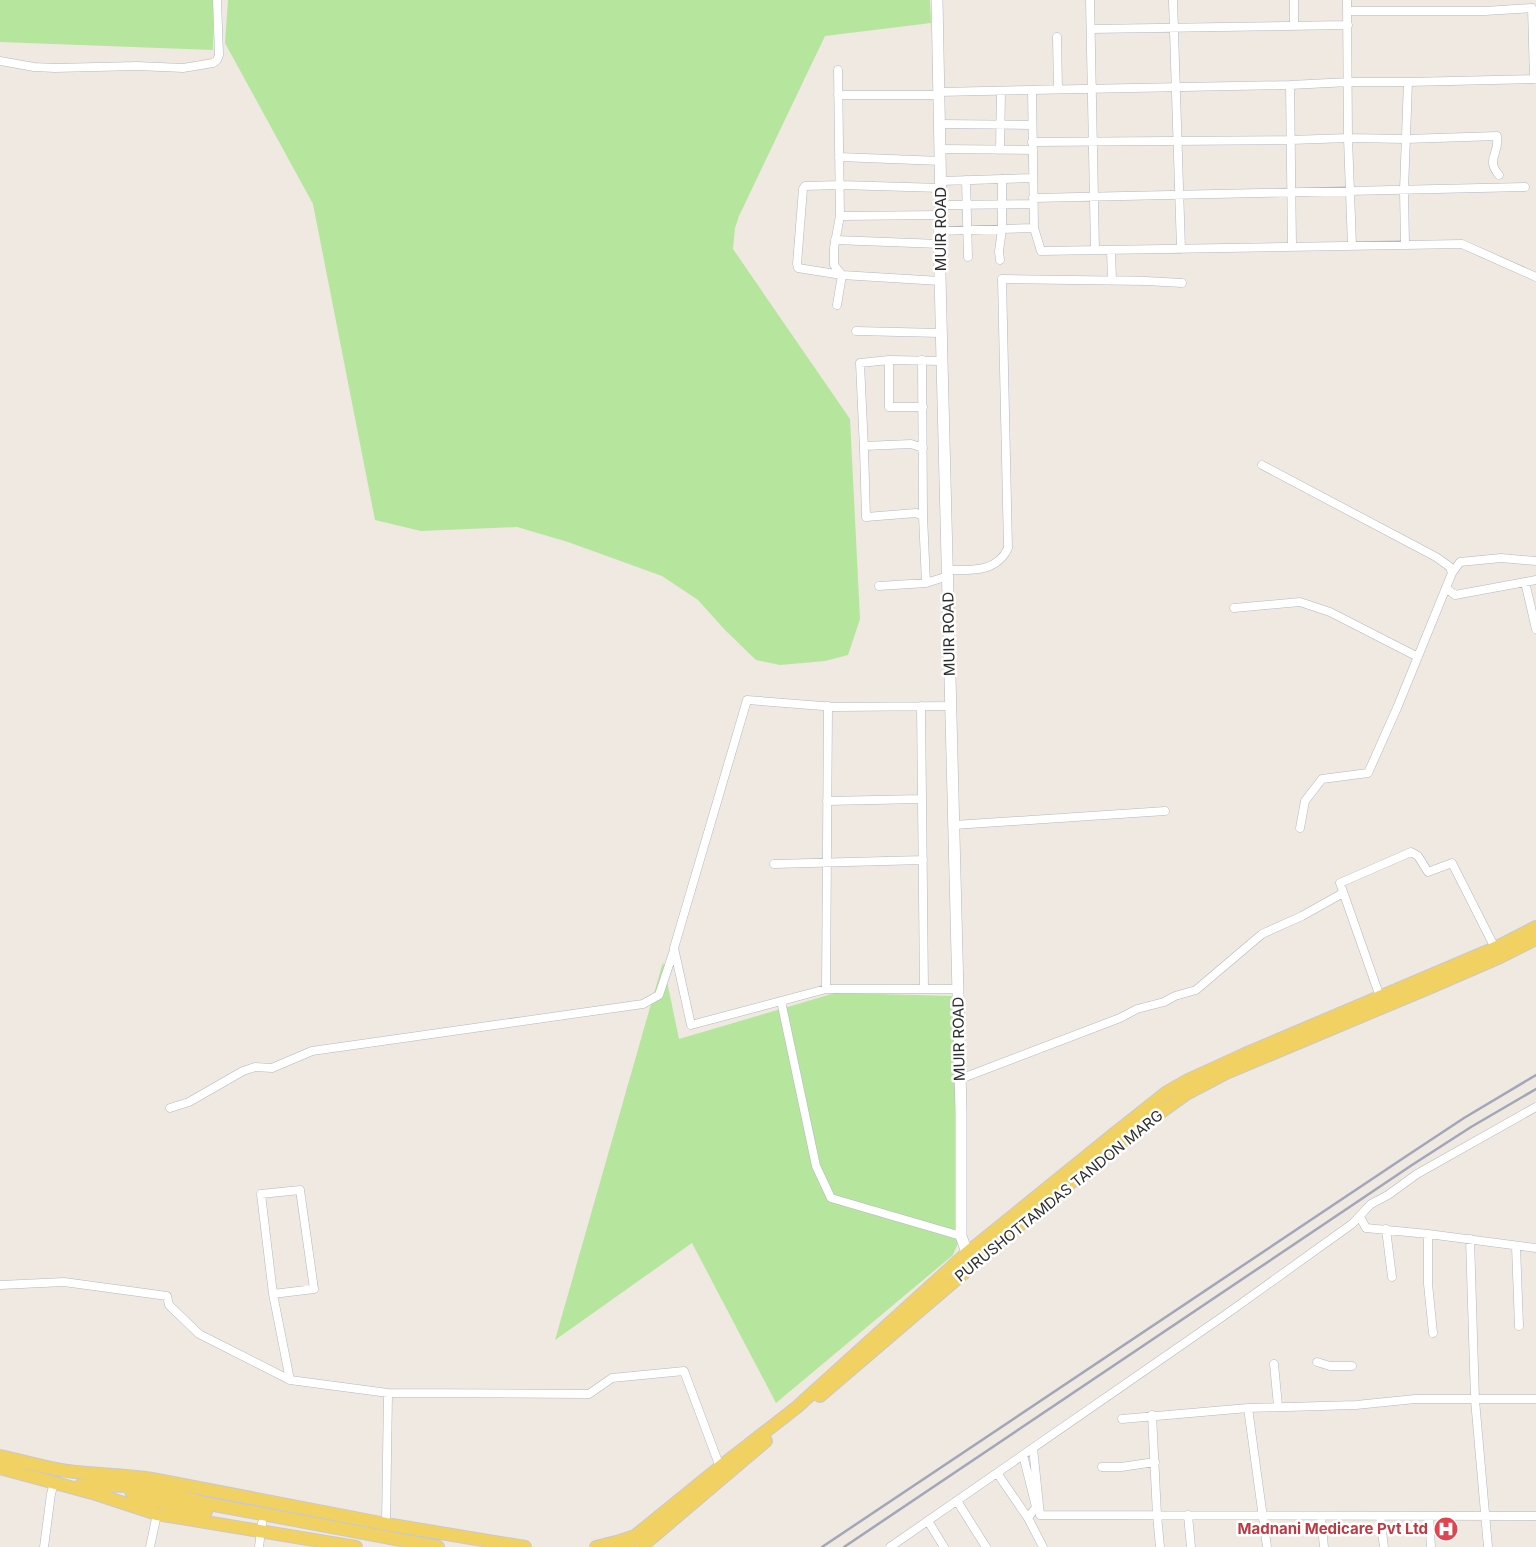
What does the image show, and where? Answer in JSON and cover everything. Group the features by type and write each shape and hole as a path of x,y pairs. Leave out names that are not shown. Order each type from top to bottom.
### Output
{"main road":[{"name":"MUIR ROAD","path":"938,0 941,184 939,230 960,1079 961,1236 972,1266"},
{"path":"624,1547 638,1541 720,1467 797,1407 967,1253 1168,1092 1188,1080 1238,1057 1494,948 1536,927"},
{"name":"PURUSHOTTAMDAS TANDON MARG","path":"638,1541 852,1371 1062,1189 1142,1125 1186,1094 1226,1074 1500,957 1536,939"},
{"path":"0,1456 122,1484"},
{"path":"0,1468 96,1494 157,1514 262,1526 393,1547"},
{"path":"68,1471 136,1476 386,1524 525,1547"},
{"path":"58,1484 122,1484 139,1486 209,1504 438,1547"},
{"path":"122,1484 120,1490 125,1499 138,1509"},
{"path":"139,1486 132,1488 131,1492 134,1496 356,1547"},
{"path":"596,1547 620,1542 638,1541"}],"street":[{"path":"0,61 34,67 55,68 137,66 183,68 213,64 219,55 217,0"},
{"path":"1090,0 1094,250"},
{"path":"1173,0 1181,249"},
{"path":"1294,0 1294,26"},
{"path":"1347,0 1348,138 1352,246"},
{"path":"838,95 1534,79 1532,8 1485,11 1347,11"},
{"path":"1091,29 1348,25"},
{"path":"1056,37 1058,90"},
{"path":"838,70 840,216 834,248 834,265 842,275 838,305"},
{"path":"1405,245 1404,190 1408,82"},
{"path":"1290,85 1292,247"},
{"path":"1032,90 1034,228 1041,251 1462,244 1536,277"},
{"path":"1000,150 1001,91"},
{"path":"940,124 1032,124"},
{"path":"839,157 940,155 1093,142 1348,138 1406,139 1497,136 1497,147 1492,163 1494,170 1499,175"},
{"path":"940,281 842,275 798,268 803,189 805,186 941,184 966,180 1033,178"},
{"path":"1000,260 1002,179"},
{"path":"966,180 968,256"},
{"path":"840,216 941,210 966,204 1002,204 1094,197 1525,187"},
{"path":"939,230 1034,228"},
{"path":"835,240 940,244"},
{"path":"1111,250 1112,281"},
{"path":"879,586 926,583 948,573 980,570 994,564 1006,553 1008,548 1002,279 1182,283"},
{"path":"856,331 941,333"},
{"path":"922,516 916,513 866,517 860,363 889,360 942,361"},
{"path":"889,360 889,407 923,407"},
{"path":"922,360 922,516 926,583"},
{"path":"864,446 911,444 923,448"},
{"path":"1262,465 1436,557 1450,566 1452,573"},
{"path":"1300,828 1305,801 1322,779 1368,773 1452,573 1460,562 1502,558 1536,562"},
{"path":"1446,588 1454,595 1536,580"},
{"path":"1525,582 1536,629"},
{"path":"1234,608 1300,602 1330,612 1418,657"},
{"path":"170,1108 189,1102 243,1071 255,1067 272,1068 312,1051 643,1004 659,995 747,700 828,706 951,706"},
{"path":"826,989 828,706"},
{"path":"920,706 924,989"},
{"path":"828,801 922,799"},
{"path":"954,824 1164,811"},
{"path":"1380,997 1340,883 1411,852 1418,856 1428,872 1452,863 1494,948"},
{"path":"774,864 922,860"},
{"path":"960,1079 1120,1018 1137,1009 1164,1002 1175,996 1196,990 1262,934 1302,916 1343,893"},
{"path":"674,948 691,1024 826,989 958,989"},
{"path":"781,1001 816,1166 831,1198 961,1236"},
{"path":"890,1547 1217,1321 1352,1224 1371,1204 1417,1174 1536,1107"},
{"path":"273,1294 314,1289 300,1190 261,1194 273,1294 290,1380"},
{"path":"1360,1217 1366,1228 1536,1248"},
{"path":"1386,1229 1392,1277"},
{"path":"1428,1234 1428,1284 1432,1333"},
{"path":"1470,1239 1475,1400 1488,1547"},
{"path":"1516,1246 1519,1326"},
{"path":"0,1285 64,1282 167,1296 169,1305 199,1334 290,1380 388,1393 589,1394 612,1378 684,1371 720,1467"},
{"path":"1317,1362 1330,1366 1352,1366"},
{"path":"1274,1364 1278,1406"},
{"path":"386,1524 388,1393"},
{"path":"1122,1419 1248,1408 1356,1405 1415,1399 1536,1399"},
{"path":"1248,1408 1267,1547"},
{"path":"1152,1415 1160,1547"},
{"path":"1032,1448 1040,1515 1536,1516"},
{"path":"1023,1455 1036,1507 1028,1518"},
{"path":"1102,1467 1155,1462"},
{"path":"996,1473 1028,1518 1042,1547"},
{"path":"44,1547 51,1494 58,1484"},
{"path":"957,1501 986,1547"},
{"path":"150,1547 157,1514"},
{"path":"1188,1515 1191,1547"},
{"path":"1380,1516 1384,1547"},
{"path":"1429,1516 1431,1547"},
{"path":"1321,1517 1324,1547"},
{"path":"928,1521 944,1547"},
{"path":"259,1547 262,1526"}],"green space":[{"path":"0,0 214,0 213,50 0,42"},
{"path":"228,0 930,0 931,23 825,36 735,228 733,249 850,419 860,619 848,655 825,661 780,665 756,660 698,600 662,576 568,542 517,527 421,531 375,520 313,204 225,43"},
{"path":"663,962 679,1039 835,993 953,996 961,1236 953,1255 776,1403 692,1243 555,1340"}],"railway":[{"path":"822,1547 1405,1157 1464,1118 1536,1075"},
{"path":"844,1547 1412,1165 1471,1127 1536,1089"}],"place":[{"name":"Madnani Medicare Pvt Ltd","path":"1446,1529"}]}
